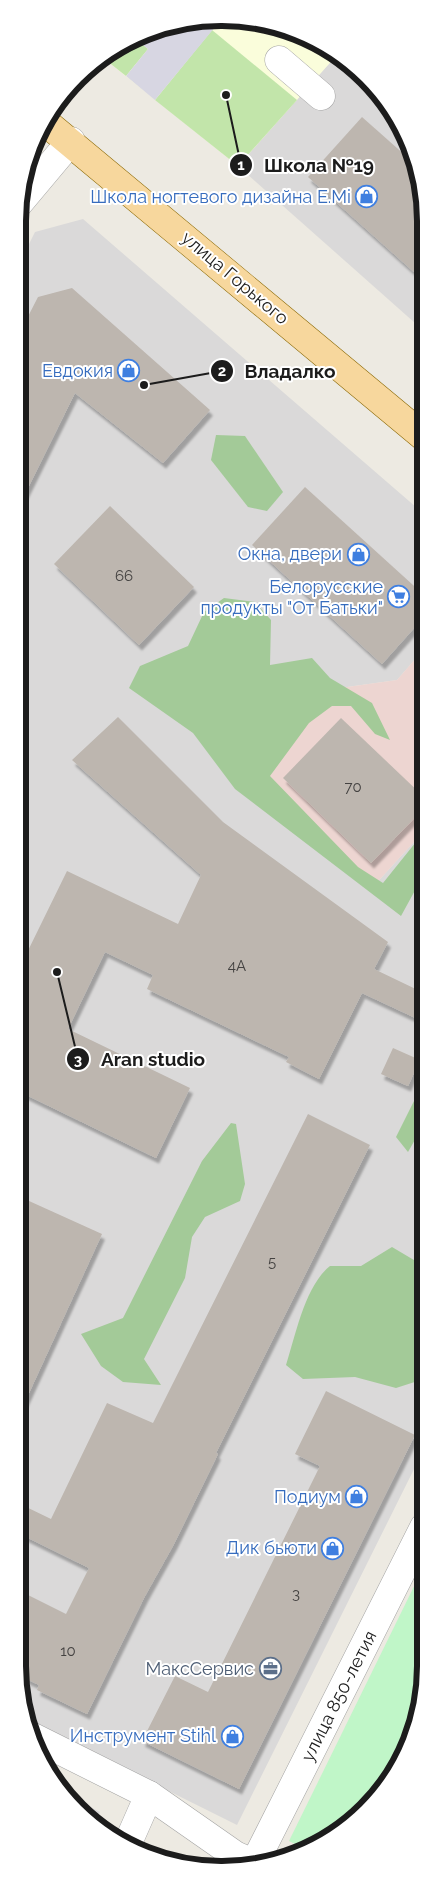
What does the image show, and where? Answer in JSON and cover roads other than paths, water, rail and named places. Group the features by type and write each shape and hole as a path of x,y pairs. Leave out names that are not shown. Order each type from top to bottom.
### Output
{"main road":[{"name":"улица Горького","path":"51,126 417,431"}],"street":[{"path":"279,60 321,96"},
{"path":"29,191 71,141"},
{"name":"улица 850-летия","path":"258,1857 417,1541"},
{"path":"42,1741 150,1795 235,1855 244,1859"},
{"path":"130,1838 150,1795"}],"place":[{"name":"Школа №19","path":"226,95"},
{"name":"Школа ногтевого дизайна E.Mi","path":"367,197"},
{"name":"Евдокия","path":"129,371"},
{"name":"Владалко","path":"144,385"},
{"name":"Окна, двери","path":"358,554"},
{"name":"Белорусские продукты \"От Батьки\"","path":"399,597"},
{"name":"Aran studio","path":"57,972"},
{"name":"Подиум","path":"357,1497"},
{"name":"Дик бьюти","path":"333,1548"},
{"name":"МаксСервис","path":"270,1669"},
{"name":"Инструмент Stihl","path":"232,1736"}]}
